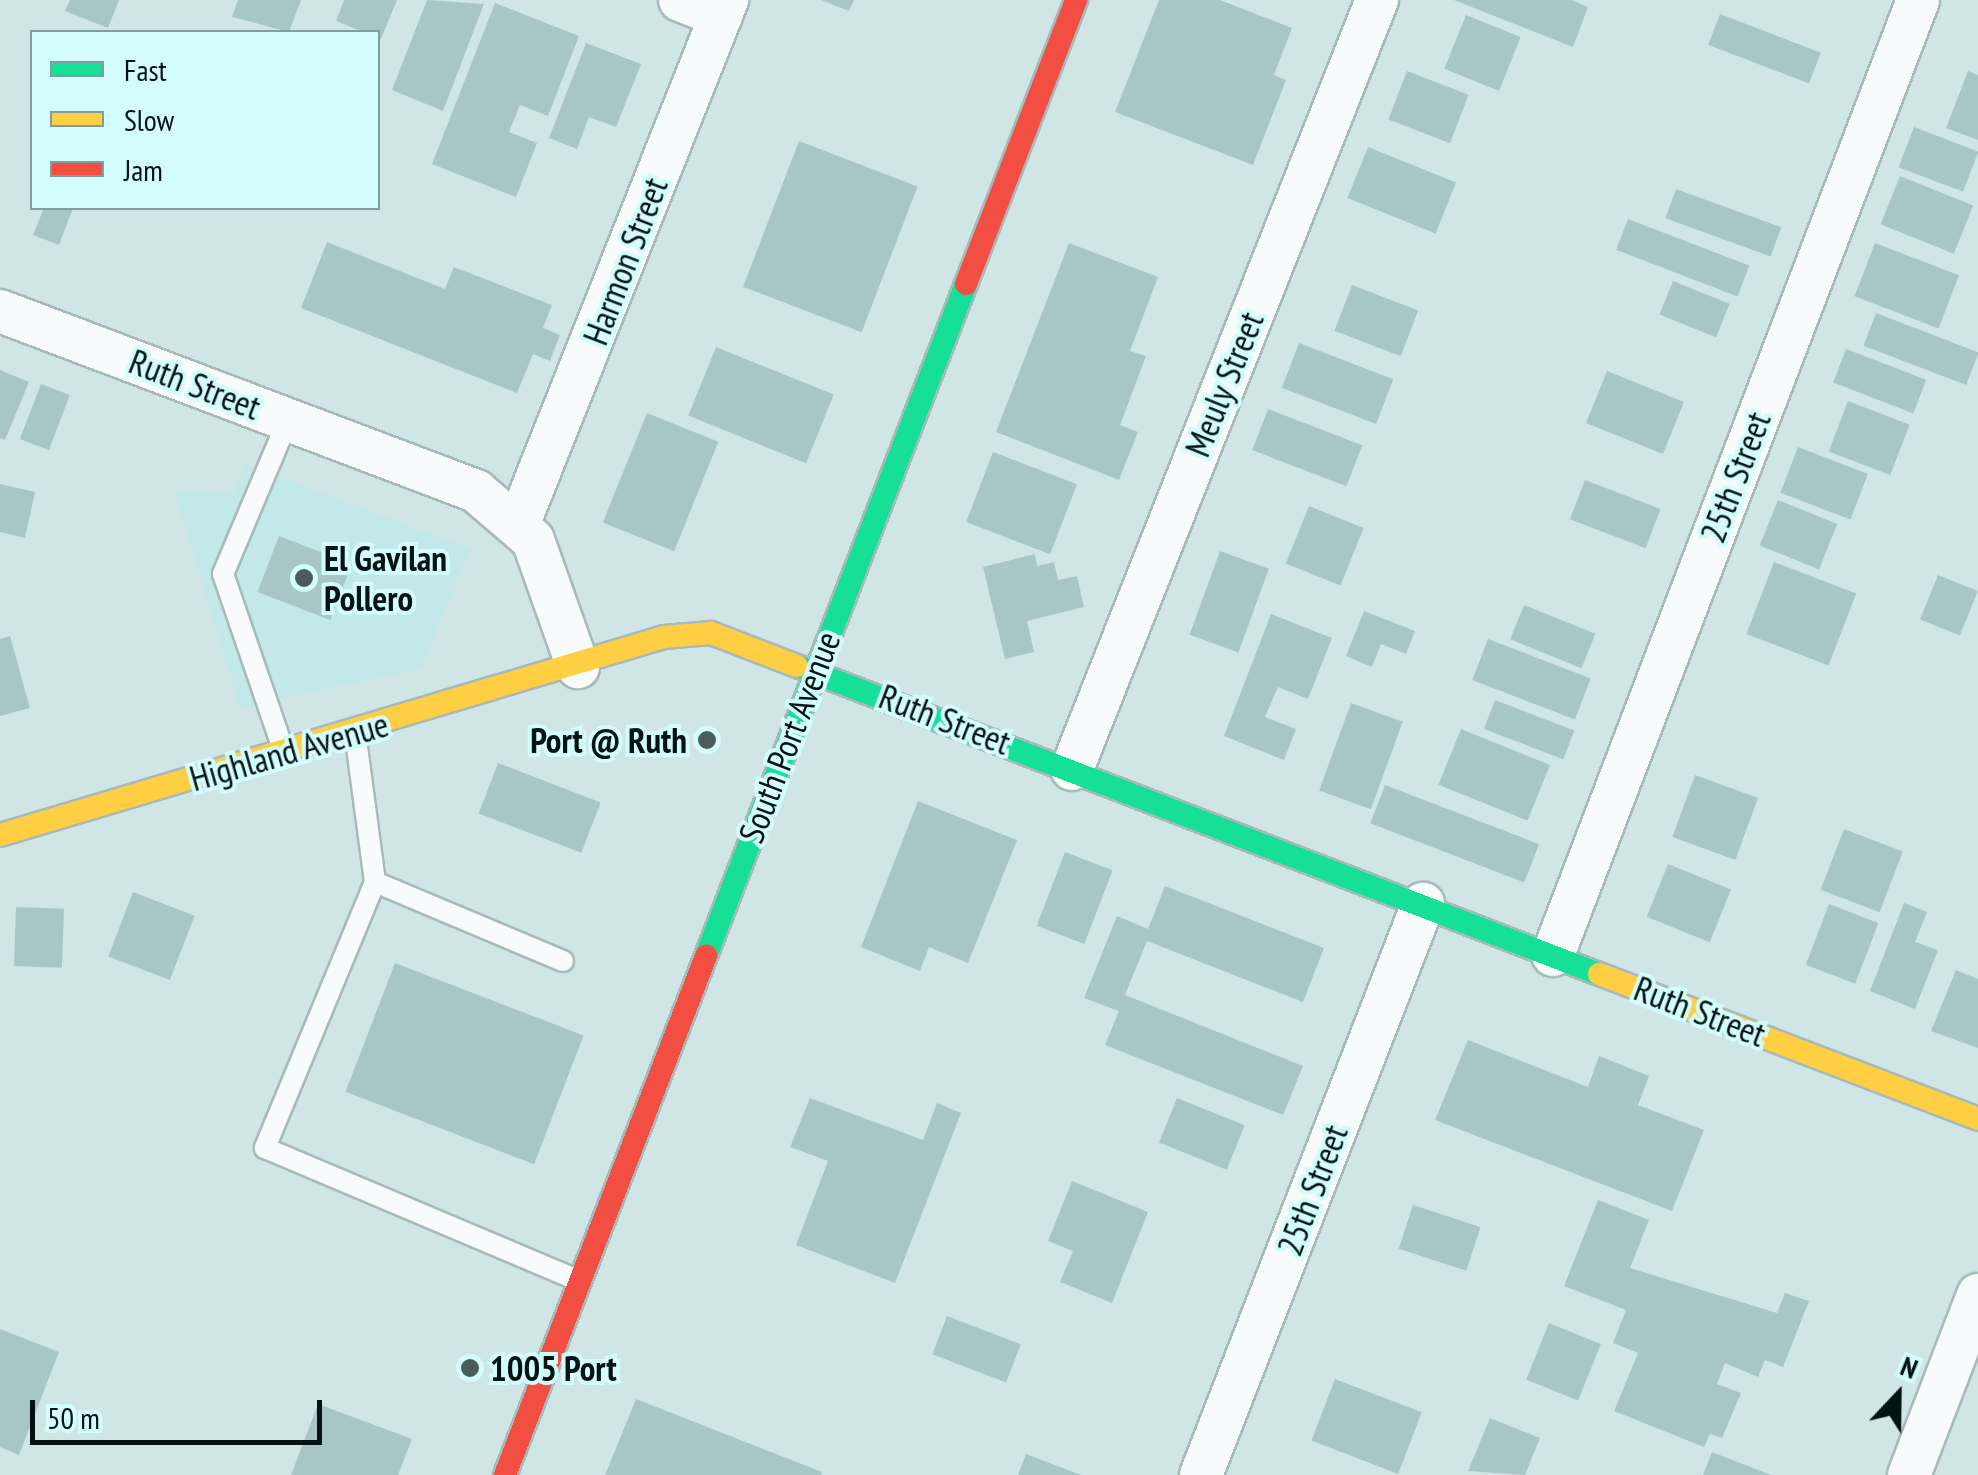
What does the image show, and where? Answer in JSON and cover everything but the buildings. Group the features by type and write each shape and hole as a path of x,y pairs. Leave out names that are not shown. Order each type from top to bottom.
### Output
{"street":[{"path":"680,0 724,8"},
{"name":"South Port Avenue","path":"505,1475 1076,0"},
{"name":"Meuly Street","path":"1072,768 1376,0"},
{"name":"25th Street","path":"1553,954 1918,0"},
{"name":"Harmon Street","path":"520,520 724,8"},
{"name":"Ruth Street","path":"0,311 476,491 520,520"},
{"path":"520,520 578,667"},
{"name":"Ruth Street","path":"578,667 664,637 711,633 815,669 1978,1119"},
{"name":"Highland Avenue","path":"0,835 578,667"},
{"name":"25th Street","path":"1202,1475 1423,904"},
{"path":"1909,1475 1978,1295"}],"lane":[{"path":"284,752 222,574 288,420"},
{"path":"355,732 375,882 265,1148 580,1281"},
{"path":"375,882 563,961"}],"shaded area":[{"path":"246,464 470,549 422,668 240,708 175,492 234,494"}],"traffic: fast":[{"path":"706,956 966,284"},
{"path":"797,666 1599,974"}],"traffic: slow":[{"path":"0,835 664,637 711,633 797,666"},
{"path":"1599,974 1978,1119"}],"traffic: jam":[{"path":"966,284 1076,0"},
{"path":"505,1475 706,956"}],"place":[{"name":"El Gavilan Pollero","path":"304,578"},
{"name":"Port @ Ruth","path":"707,740"},
{"name":"1005 Port","path":"470,1368"}]}
